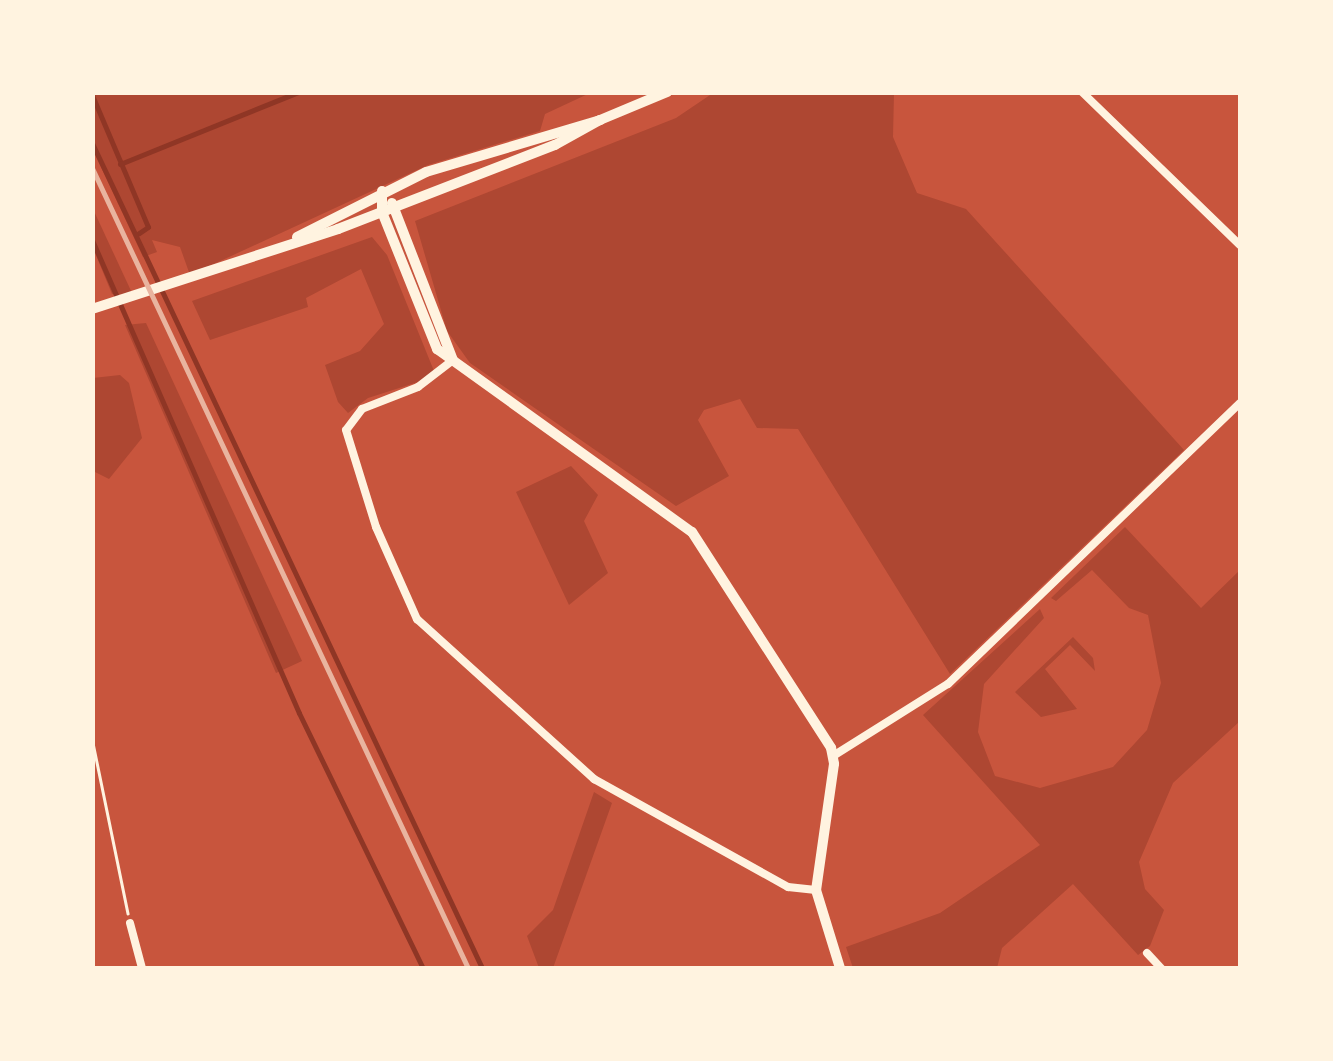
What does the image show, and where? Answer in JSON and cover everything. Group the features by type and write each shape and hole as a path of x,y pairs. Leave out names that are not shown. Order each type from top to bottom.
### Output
{"street":[{"path":"92,308 219,270 382,212 555,145 600,120 667,92"},
{"path":"1082,92 1240,245"},
{"path":"280,246 382,191 494,149 600,120"},
{"path":"382,191 395,207 453,360"},
{"path":"382,191 382,212 430,339 453,360 692,532 833,756 816,890 840,968"},
{"path":"453,360 418,387 362,409 346,430 371,512 416,619 608,789 788,888 816,890"},
{"path":"833,756 948,684 1240,403"},
{"path":"130,923 142,968"},
{"path":"1147,953 1161,968"}],"path":[{"path":"92,738 130,923"}],"shaded area":[{"path":"92,93 590,93 545,114 540,131 428,165 190,275 180,247 152,240 157,252 143,257 93,150"},
{"path":"713,93 894,93 893,137 917,193 966,209 1184,450 950,674 798,429 757,428 740,399 704,410 698,420 729,476 676,506 470,363 447,331 415,221 676,118"},
{"path":"93,209 132,293 112,294 93,248"},
{"path":"372,237 387,255 434,371 424,380 368,398 348,413 338,402 325,365 360,351 384,324 361,269 306,298 308,307 210,340 192,301"},
{"path":"146,323 302,661 276,673 125,325"},
{"path":"120,375 129,383 142,438 109,479 93,471 93,378"},
{"path":"571,466 598,495 584,521 608,573 569,605 516,492"},
{"path":"1125,527 1201,608 1240,570 1240,721 1173,783 1139,862 1145,889 1164,910 1150,946 1138,955 1073,884 1002,948 997,968 853,968 846,947 940,913 1040,845 923,715 1040,609 1044,618 984,684 978,732 995,776 1040,788 1113,767 1147,730 1161,683 1148,615 1129,608 1092,570 1056,601 1051,598"},
{"path":"1073,637 1093,658 1095,671 1070,645 1045,669 1077,709 1041,717 1015,692"},
{"path":"594,792 612,803 553,968 539,968 527,936 553,910"}],"waterway":[{"path":"120,164 298,92"},
{"path":"92,95 148,227 139,233"},
{"path":"92,143 482,968"},
{"path":"92,240 299,713 423,968"}],"railway":[{"path":"92,168 468,968"}]}
